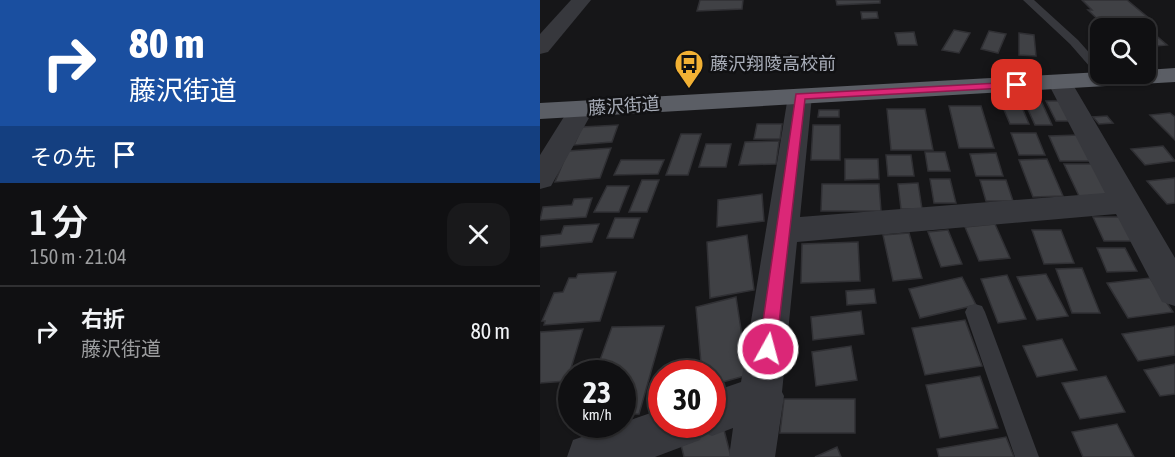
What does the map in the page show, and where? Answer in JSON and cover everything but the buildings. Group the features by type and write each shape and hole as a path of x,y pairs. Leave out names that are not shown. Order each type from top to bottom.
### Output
{"highway":[{"name":"藤沢街道","path":"1156,75 1175,75"},
{"name":"藤沢街道","path":"540,111 1060,83 1090,78"}],"street":[{"path":"540,47 581,0"},
{"path":"1060,83 1175,291"},
{"path":"752,457 762,396 800,96"},
{"path":"540,179 581,109"},
{"path":"783,231 1126,202"},
{"path":"726,409 762,396"},
{"path":"590,457 648,437"}],"lane":[{"path":"1028,0 1074,42 1090,61"},
{"path":"975,312 1027,457"}],"place":[{"name":"藤沢翔陵高校前","path":"689,90"}],"route":[{"path":"768,349 800,96 1017,85"}]}
